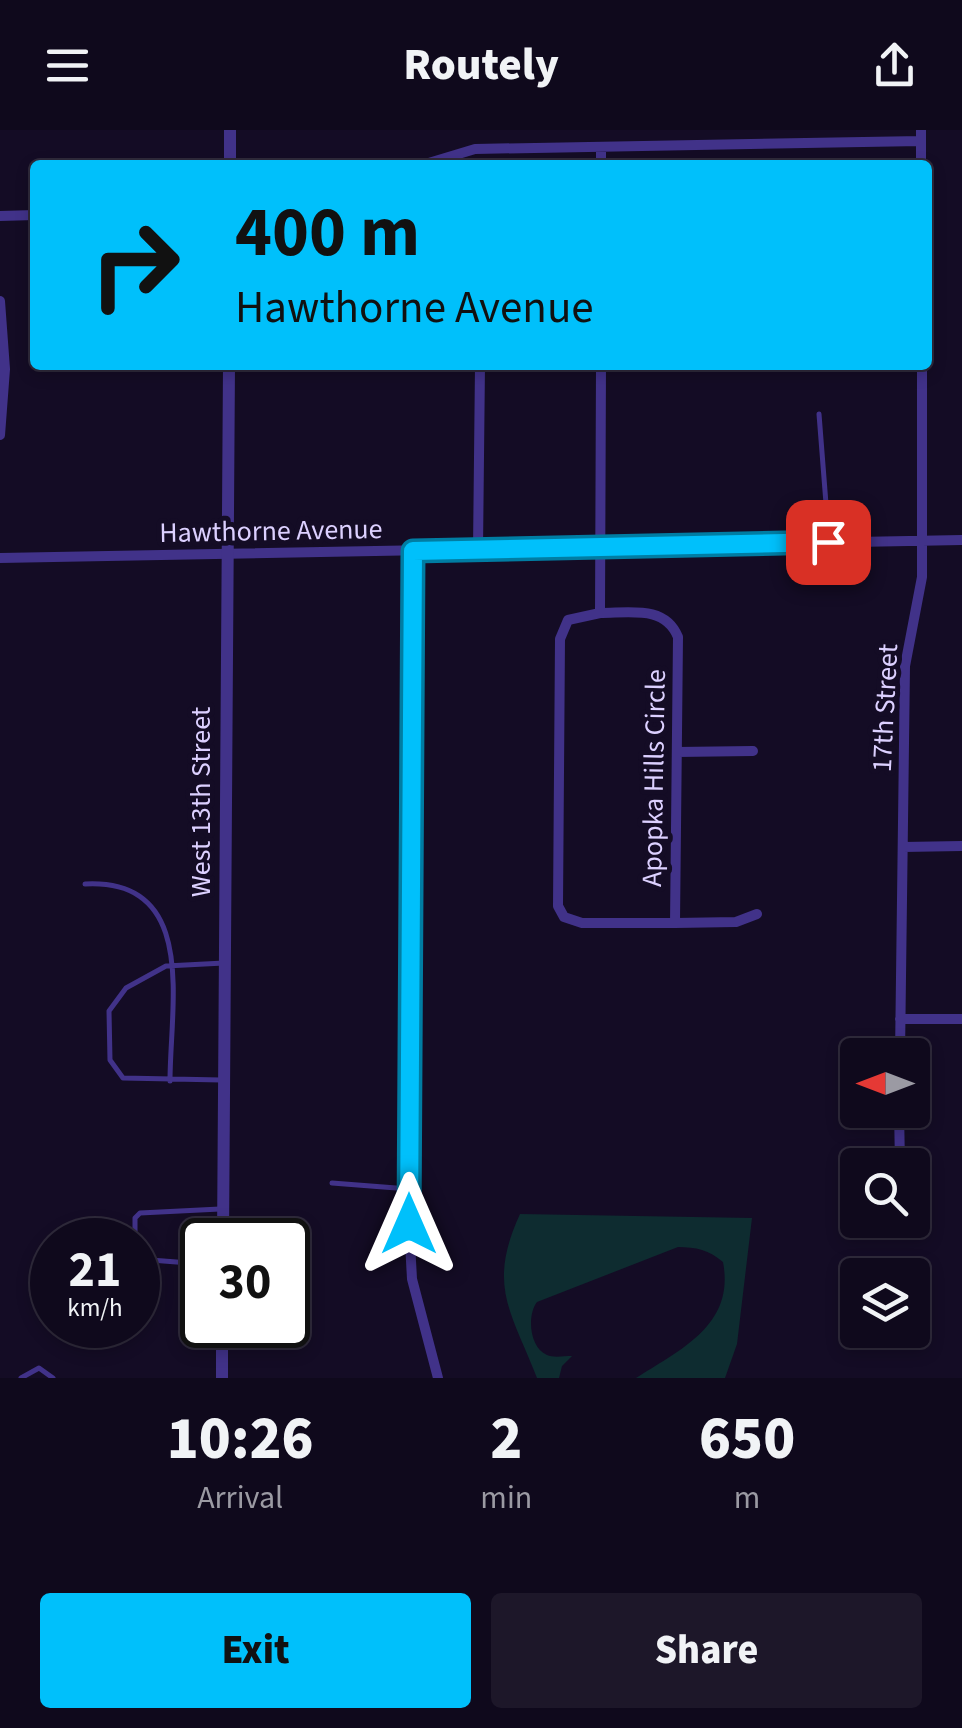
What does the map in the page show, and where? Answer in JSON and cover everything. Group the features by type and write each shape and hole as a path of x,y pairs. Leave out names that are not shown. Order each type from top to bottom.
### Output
{"street":[{"path":"230,130 230,160"},
{"path":"678,130 678,144"},
{"path":"439,160 475,149 921,136"},
{"path":"601,148 601,160"},
{"path":"0,216 30,215"},
{"path":"0,301 4,368 0,435"},
{"name":"West 13th Street","path":"223,1218 229,370"},
{"path":"478,549 480,370"},
{"path":"600,613 601,370"},
{"name":"17th Street","path":"900,1038 905,666 919,600 922,370"},
{"name":"Hawthorne Avenue","path":"0,558 962,540"},
{"path":"413,551 409,1189 412,1279 438,1378"},
{"name":"Apopka Hills Circle","path":"600,613 657,613 672,623 678,638 677,752 674,923 582,923 564,917 558,906 560,640 568,620 600,613"},
{"path":"677,752 753,752"},
{"path":"903,848 962,846"},
{"path":"674,923 736,922 756,914"},
{"path":"900,1019 962,1020"},
{"path":"222,1348 222,1378"}],"lane":[{"path":"819,414 828,542"},
{"path":"85,884 108,883 139,893 160,914 170,938 170,1081"},
{"path":"224,1080 130,1082 116,1074 110,1060 109,1011 126,988 171,966 225,963"},
{"path":"332,1183 409,1189"},
{"path":"135,1218 140,1212 223,1208"},
{"path":"21,1378 39,1368 52,1378"}],"green space":[{"path":"520,1214 752,1218 737,1344 725,1378 636,1378 701,1333 721,1303 725,1284 723,1262 702,1250 678,1247 537,1302 531,1322 536,1345 549,1356 572,1356 562,1366 559,1378 537,1378 511,1316 504,1280 510,1239"}],"route":[{"path":"409,1224 413,551 828,542"}]}
